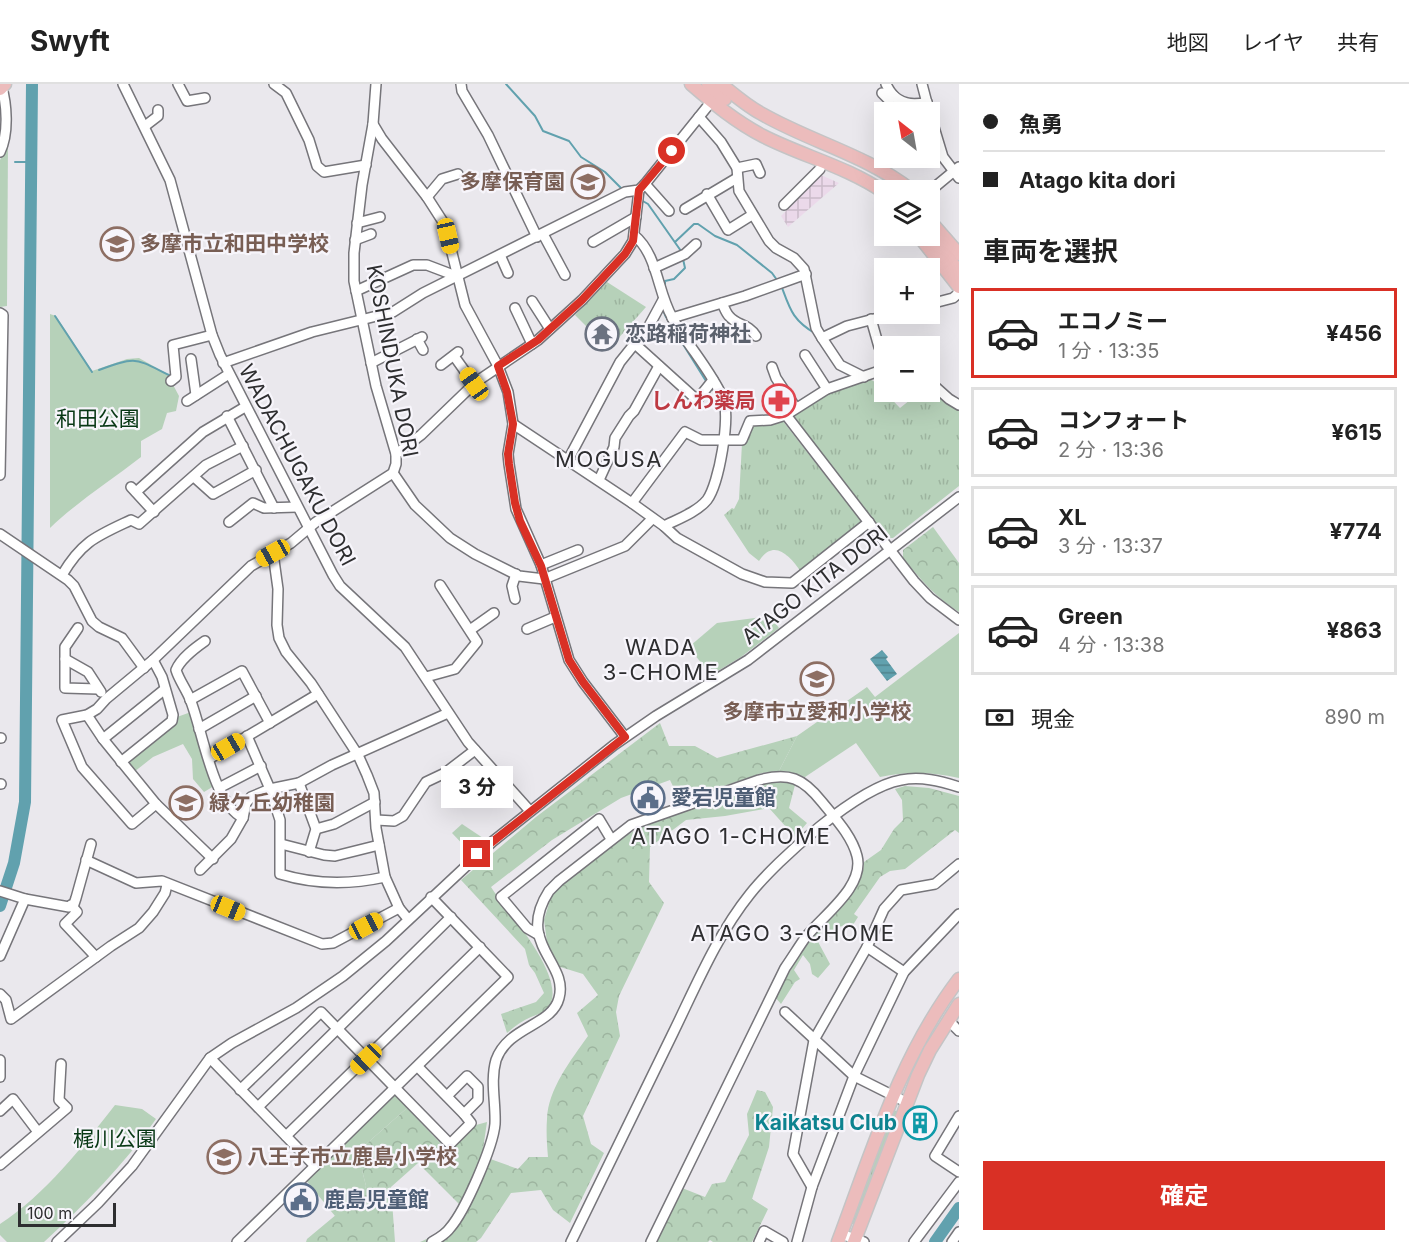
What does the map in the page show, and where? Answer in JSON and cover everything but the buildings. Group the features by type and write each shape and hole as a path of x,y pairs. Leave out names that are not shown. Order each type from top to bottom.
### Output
{"main road":[{"path":"691,84 752,130 874,186"},
{"path":"714,85 732,104 757,121 867,171 882,180"},
{"path":"714,85 762,115 870,163 897,180"},
{"path":"782,144 790,157 874,196"},
{"path":"940,232 959,254"},
{"path":"927,246 959,287"},
{"path":"938,246 958,269"},
{"path":"840,1238 893,1095 918,1042 959,979"},
{"path":"858,1241 906,1102 930,1050 959,1004"}],"street":[{"name":"WADACHUGAKU DORI","path":"123,84 170,180 212,335 223,363 308,529 340,586 398,639 475,750 530,811"},
{"path":"178,84 188,101 205,98"},
{"path":"274,84 286,93 309,140 320,170 324,172 366,165"},
{"name":"KOSHINDUKA DORI","path":"156,804 132,824 82,767 62,720 87,715 97,709 153,660 244,572 393,473 396,464 396,454 370,363 353,271 357,223 373,124 376,84"},
{"path":"461,84 462,91 488,135 540,236 565,275"},
{"path":"922,84 927,102"},
{"path":"223,363 312,332 361,321 401,308 423,293 456,276 636,193 712,102 715,94 714,85"},
{"path":"0,152 5,142 5,102 2,86"},
{"path":"884,88 904,102"},
{"path":"145,126 158,116 158,111"},
{"path":"699,117 722,142 737,173 739,191 752,215 776,248 799,263 806,274 816,328 840,365 846,382"},
{"path":"373,124 445,225 465,305 498,366 507,392 513,424 508,454 520,521 541,566 569,660 625,737"},
{"path":"940,147 943,157 957,173 940,184"},
{"path":"685,209 737,173 756,164 760,172"},
{"path":"786,201 820,170"},
{"path":"427,197 442,179 458,174"},
{"path":"636,193 669,211"},
{"path":"396,454 421,435 474,384 550,329 582,300 625,254 633,241 636,193"},
{"path":"707,194 710,207 728,230 752,215"},
{"path":"357,223 380,217"},
{"path":"593,242 636,217"},
{"path":"355,240 371,234"},
{"path":"634,235 648,252 663,300 672,318 713,380 724,399 727,411 724,441 714,485 707,500 695,510 664,526"},
{"path":"654,268 685,254 696,244"},
{"path":"500,255 508,273"},
{"path":"356,291 413,265 427,265 456,276"},
{"path":"672,318 806,274"},
{"path":"940,301 953,298 959,293"},
{"path":"568,460 620,362 648,326 663,300"},
{"path":"532,301 550,329"},
{"path":"722,303 729,316 746,325 756,336"},
{"path":"0,313 3,315 0,475"},
{"path":"516,314 532,344"},
{"path":"822,338 847,326 874,319"},
{"path":"871,320 876,336"},
{"path":"171,381 176,377 173,345 212,335"},
{"path":"370,363 419,338 423,350"},
{"path":"635,344 698,400 713,380"},
{"path":"441,365 456,354 474,384"},
{"path":"805,355 827,389"},
{"path":"191,359 196,395"},
{"path":"840,365 864,377"},
{"path":"599,480 614,447 615,438 634,411 659,366"},
{"path":"772,367 776,378 796,408"},
{"path":"632,503 685,432 701,440 742,440 750,421 770,420 786,415 827,389 874,373"},
{"path":"187,401 229,374"},
{"path":"940,391 959,405"},
{"path":"154,512 133,489 202,432 245,406"},
{"path":"786,415 926,593 959,620"},
{"path":"227,416 274,508"},
{"path":"513,424 599,480 664,526 677,538 742,574 765,582 792,583 869,522"},
{"path":"62,574 74,555 90,540 131,520 140,524 206,465 243,446"},
{"path":"194,477 213,494 256,470"},
{"path":"393,473 415,505 450,538 475,554 516,574 544,579 625,546 652,519"},
{"name":"ATAGO KITA DORI","path":"59,1241 132,1166 210,1058 232,1043 280,1018 326,988 374,951 477,854 625,737 656,716 735,670 959,497"},
{"path":"229,522 253,503 264,508 297,507"},
{"path":"0,534 62,574 74,586 92,621 122,638 144,668"},
{"path":"541,566 578,550"},
{"path":"273,553 278,589 279,638 286,652 318,694 358,755 371,784 375,801 378,845 385,877 399,908 408,919"},
{"path":"516,574 512,586 516,599"},
{"path":"426,677 455,669 477,642 440,585"},
{"path":"470,630 494,613"},
{"path":"527,629 555,617"},
{"path":"78,628 65,647 65,688 98,689"},
{"path":"205,641 196,653 178,665 176,670 190,700 216,784 234,813 243,818"},
{"path":"65,659 88,672 106,699"},
{"path":"122,762 172,721 173,715 162,677 153,660"},
{"path":"190,700 242,671 270,723"},
{"path":"103,739 165,689"},
{"path":"209,759 318,694"},
{"path":"200,729 256,696"},
{"path":"200,870 231,839 243,818 246,802 251,797 270,789 299,783 332,765 448,713"},
{"path":"87,715 103,739 156,804 213,859"},
{"path":"247,736 261,766 280,820 280,874 331,884 353,883 385,877"},
{"path":"376,820 394,821 403,816 426,782 445,773 475,750"},
{"path":"219,788 261,766"},
{"path":"432,1242 450,1229 459,1215 490,1149 495,1121 494,1077 498,1056 508,1040 520,1030 548,1015 559,999 561,988 542,947 537,924 539,911 549,891 611,839 642,820 774,776 791,777 803,782 816,794 852,843 858,856 855,879 849,890 806,937 785,969 651,1242"},
{"path":"572,1242 701,976 732,920 749,895 778,863 834,817 871,791 892,782 920,779 959,787"},
{"path":"299,783 316,829 309,852"},
{"path":"316,829 334,824 375,801"},
{"path":"539,935 527,928 501,897 599,819 611,839"},
{"path":"0,891 69,907 76,898 91,844"},
{"path":"281,844 334,856 378,845"},
{"path":"87,860 136,883 162,881 167,885 322,944 333,943 399,908"},
{"path":"813,1187 793,1154 814,1040 867,946 884,909 901,890 935,885 959,864"},
{"path":"0,994 6,1000 11,1019 139,928 153,912 165,893 167,885"},
{"path":"237,1242 508,977 431,897"},
{"path":"0,956 24,898"},
{"path":"71,905 77,912 65,924 96,957"},
{"path":"801,1241 813,1187 854,1076 904,972 959,914"},
{"path":"258,1107 452,917"},
{"path":"867,946 904,972"},
{"path":"285,1136 480,947"},
{"path":"240,1090 321,1012 450,1144 471,1123 418,1067"},
{"path":"785,1012 854,1076 906,1102"},
{"path":"948,1020 959,1031"},
{"path":"210,1058 315,1166"},
{"path":"0,1060 0,1077"},
{"path":"0,1165 67,1108 59,1100 61,1064"},
{"path":"447,1096 467,1076 478,1087 478,1100 464,1114"},
{"path":"0,1112 13,1099 38,1132"},
{"path":"959,1116 935,1156 959,1172"},
{"path":"914,1242 935,1211 959,1182"},
{"path":"759,1242 764,1232 783,1242"},
{"path":"952,1242 959,1232"},
{"path":"840,1238 858,1241"}],"shaded area":[{"path":"821,175 839,183 788,227 781,216"}],"green space":[{"path":"8,143 7,306 0,307 0,160"},
{"path":"607,282 646,307 609,349 575,315"},
{"name":"和田公園","path":"50,314 56,316 92,371 127,359 139,358 171,376 171,381 179,396 176,411 167,413 162,429 141,441 141,457 82,500 50,528"},
{"path":"868,378 874,381 874,402 894,402 900,408 908,402 940,402 940,394 959,408 959,486 893,538 888,538 791,415 822,395"},
{"path":"782,420 862,522 801,572 787,555 776,550 765,554 759,561 749,553 724,515 732,508 734,509 739,499 742,443 753,422"},
{"path":"933,527 959,563 959,612 922,581 903,558 903,550"},
{"path":"770,616 779,628 741,657 711,675 690,649 690,646 717,623"},
{"path":"959,633 959,778 920,773 880,777 856,743 805,777 779,771 797,736 867,687 875,697"},
{"path":"191,712 214,786 204,792 193,779 192,759 183,744 153,757 134,772 127,764 128,761 177,720 177,717"},
{"path":"660,723 669,746 695,746 717,758 797,736 779,771 762,773 680,801 670,780 621,798 552,840 491,887 535,948 552,985 552,1000 544,1012 525,1020 507,1033 501,1014 536,1002 544,993 529,965 525,949 461,880 536,817"},
{"path":"778,780 795,785 789,808 807,823 795,837 769,808 686,820 650,847 649,882 664,903 619,996 616,1012 620,1036 583,1116 591,1144 604,1153 570,1223 553,1210 541,1190 511,1193 476,1242 420,1242 443,1227 459,1204 418,1163 391,1187 395,1242 306,1242 337,1214 361,1200 366,1186 362,1170 364,1146 407,1108 447,1150 476,1125 487,1122 482,1156 518,1169 529,1157 548,1157 547,1124 551,1097 562,1075 588,1036 577,1013 598,995 583,974 557,966 547,942 544,920 551,897 566,880 623,837 646,824 762,782"},
{"path":"905,786 929,788 959,796 959,833 955,830 905,869 890,871 880,877 854,914 858,917 851,928 841,926 828,938 824,929 816,938 830,964 818,978 812,974 810,964 803,955 794,970 800,979 795,982 781,1004 775,997 798,957 850,897 862,874 864,862 881,850 894,829 903,820 902,800 895,789"},
{"path":"462,824 483,838 469,851 452,833"},
{"path":"757,1090 765,1092 773,1107 769,1147 752,1199 768,1209 752,1242 713,1242 710,1240 708,1242 654,1242 682,1188 705,1197 712,1184 725,1182 749,1135 747,1114"},
{"path":"395,1094 407,1108 364,1146 362,1170 366,1186 361,1200 335,1216 305,1179"},
{"name":"梶川公園","path":"115,1105 142,1109 156,1119 103,1184 44,1242 7,1242 0,1235 0,1224 33,1199 48,1184"},
{"path":"891,1109 899,1112 856,1225 849,1223"}],"water":[{"path":"882,650 897,674 887,681 870,659"}],"waterway":[{"path":"0,906 14,863 25,802 32,84"},
{"path":"506,84 535,116 543,131 569,141 581,157 605,172 623,190"},
{"path":"15,162 31,162"},
{"path":"641,200 648,204 681,251"},
{"path":"675,242 694,224 698,224 715,236 737,245 772,273 777,280"},
{"path":"665,286 665,281 674,279 685,268 683,259"},
{"path":"781,285 797,319 816,334"},
{"path":"663,310 706,381"},
{"path":"55,316 92,372"},
{"path":"99,370 122,362 136,361 171,376"},
{"path":"935,1242 959,1208"}],"place":[{"name":"多摩保育園","path":"588,182"},
{"name":"多摩市立和田中学校","path":"117,244"},
{"name":"恋路稲荷神社","path":"602,334"},
{"name":"しんわ薬局","path":"779,401"},
{"name":"多摩市立愛和小学校","path":"817,679"},
{"name":"愛宕児童館","path":"648,798"},
{"name":"緑ケ丘幼稚園","path":"186,803"},
{"name":"Kaikatsu Club","path":"920,1123"},
{"name":"八王子市立鹿島小学校","path":"224,1157"},
{"name":"鹿島児童館","path":"301,1200"}],"district":[{"name":"MOGUSA","path":"609,459"},
{"name":"WADA 3-CHOME","path":"661,660"},
{"name":"ATAGO 1-CHOME","path":"731,836"},
{"name":"ATAGO 3-CHOME","path":"793,933"}],"route":[{"path":"477,854 625,737 569,660 541,566 520,521 508,454 513,424 507,392 498,366 538,340 582,300 625,254 633,241 639,190 672,151"}]}
